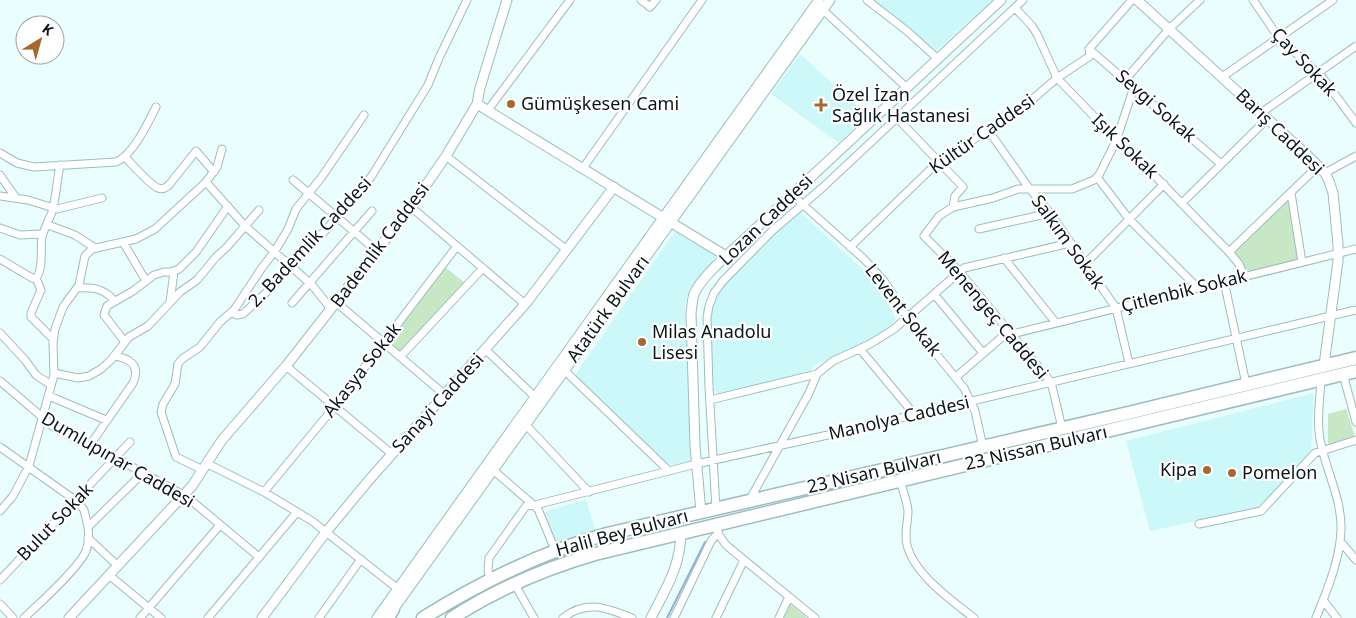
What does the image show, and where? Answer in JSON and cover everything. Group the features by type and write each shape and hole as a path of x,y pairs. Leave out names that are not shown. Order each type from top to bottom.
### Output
{"highway":[{"path":"1324,365 1356,358"},
{"name":"23 Nisan Bulvarı","path":"716,509 1324,365"},
{"name":"23 Nissan Bulvarı","path":"717,529 900,481 1356,371"},
{"name":"Halil Bey Bulvarı","path":"423,618 490,580 555,550 607,534 716,509"},
{"name":"Halil Bey Bulvarı","path":"452,618 478,602 541,571 580,558 681,533 717,529"}],"street":[{"name":"2. Bademlik Caddesi","path":"232,313 240,315 247,311 272,287 338,218 371,177 423,93 466,0"},
{"name":"Bademlik Caddesi","path":"69,618 184,495 206,467 226,435 286,366 411,207 446,156 477,104 507,0"},
{"path":"488,110 570,0"},
{"path":"641,0 650,7 656,0"},
{"path":"583,168 702,0"},
{"name":"Atatürk Bulvarı","path":"389,615 564,370 819,0"},
{"name":"Atatürk Bulvarı","path":"377,618 535,397 830,0"},
{"path":"867,0 908,31 938,59"},
{"name":"Lozan Caddesi","path":"701,512 696,464 691,314 692,301 698,287 726,256 791,194 1001,0"},
{"path":"716,509 707,318 711,298 723,281 743,260 792,213 803,205 1024,0"},
{"name":"Kültür Caddesi","path":"850,247 940,161 1027,104 1057,78 1090,56 1090,49 1132,0"},
{"name":"Barış Caddesi","path":"1136,0 1264,116 1321,170 1329,181 1338,253 1324,365"},
{"path":"897,118 963,186 955,196 953,207 993,198 1018,189 1072,189 1088,184 1097,178 1118,138 1133,90 1125,80 1169,30 1200,0"},
{"name":"Çay Sokak","path":"1253,0 1279,38 1318,73 1355,120"},
{"path":"1222,78 1333,0"},
{"name":"Işık Sokak","path":"1015,8 1037,34 1057,78 1111,134 1118,138 1164,184 1229,252 1240,264 1244,276"},
{"path":"823,10 906,87"},
{"path":"1182,203 1221,164 1264,116 1318,73 1356,46"},
{"name":"Sevgi Sokak","path":"1090,49 1221,164"},
{"path":"477,104 726,256"},
{"path":"0,154 12,161 28,166 113,163 125,157 146,127 156,107"},
{"path":"364,115 321,178 294,212 288,230 232,313 222,320 200,347 180,362 177,367 176,384 163,404 161,412 176,457 206,467 264,492 326,532 398,589"},
{"name":"Salkım Sokak","path":"988,130 1029,188 1050,213 1116,308 1129,363"},
{"path":"0,510 16,491 29,466 54,373 54,339 62,307 77,288 81,279 85,256 89,250 123,242 155,230 206,182 219,162 222,149"},
{"path":"125,157 159,189 169,185 196,151 214,172"},
{"path":"446,156 567,250"},
{"path":"1229,252 1291,193 1321,170 1356,156"},
{"path":"36,278 40,271 42,234 48,224 53,208 60,165"},
{"path":"0,175 16,198"},
{"path":"1097,178 1129,219 1198,288"},
{"path":"293,180 377,251"},
{"path":"206,182 246,226 310,282 334,306 383,343 445,395"},
{"path":"1085,264 1164,184"},
{"name":"Sanayi Caddesi","path":"262,618 326,532 392,454 525,304 614,187"},
{"path":"1291,193 1302,262"},
{"name":"Levent Sokak","path":"791,194 877,271 908,317 956,377 971,401 983,447"},
{"path":"0,196 28,200 53,208 63,208 102,198"},
{"path":"125,342 104,316 107,306 158,273 174,272 179,269 190,259 228,206"},
{"path":"411,207 525,304"},
{"name":"Menengeç Caddesi","path":"953,207 938,216 924,236 959,271 1051,382 1062,428"},
{"path":"54,373 84,378 101,369 133,333 148,326 170,302 197,280 259,210"},
{"path":"292,302 372,211"},
{"path":"979,229 1050,213"},
{"path":"48,224 68,231 95,248"},
{"path":"0,228 20,235 42,234"},
{"path":"123,242 146,281"},
{"path":"710,400 817,374 833,361 887,334 959,271 971,265 1070,243"},
{"name":"Akasya Sokak","path":"264,492 335,406 457,246"},
{"name":"Çitlenbik Sokak","path":"1010,333 1356,249"},
{"path":"1004,258 1056,323"},
{"path":"0,259 32,278 36,278"},
{"name":"Akasya Sokak","path":"400,357 483,268"},
{"path":"170,302 174,272"},
{"path":"36,278 41,289 31,317 54,339"},
{"path":"1224,282 1246,384"},
{"path":"77,288 90,287 101,289 115,301"},
{"path":"934,294 983,353"},
{"name":"Manolya Caddesi","path":"490,580 489,558 526,506 535,506 696,464 1356,310"},
{"path":"0,333 25,360 36,376 51,385"},
{"path":"956,377 983,353 1010,333"},
{"path":"486,349 535,397"},
{"path":"860,349 914,414"},
{"path":"90,445 136,376 129,360 124,357 114,356"},
{"path":"286,366 392,454"},
{"path":"564,370 669,471"},
{"path":"749,501 817,374"},
{"path":"1343,374 1356,422"},
{"path":"1316,618 1338,555 1341,528 1335,490 1323,450 1319,420 1321,379"},
{"name":"Dumlupınar Caddesi","path":"0,381 42,418 72,438 116,458 184,495 259,557"},
{"path":"48,396 106,420"},
{"path":"525,424 589,492"},
{"path":"1199,524 1261,511 1315,453 1356,440"},
{"name":"Bulut Sokak","path":"0,580 130,442"},
{"path":"0,446 76,501 84,510 88,527 85,552 79,561 24,618"},
{"path":"492,469 535,506 541,514 555,550"},
{"path":"88,527 143,473"},
{"path":"900,481 908,512 905,525 906,545 914,563 928,579 974,618"},
{"path":"208,618 297,512"},
{"path":"140,618 220,525"},
{"path":"717,529 726,545 815,618"},
{"path":"674,618 717,529"},
{"path":"651,618 676,567 681,533"},
{"path":"88,538 118,566"},
{"path":"1340,541 1356,560"},
{"path":"319,618 361,559"},
{"path":"716,618 744,560"},
{"path":"109,575 161,618"},
{"path":"514,583 534,618"},
{"path":"779,618 789,597"},
{"path":"1323,600 1338,618"},
{"path":"0,604 13,618"},
{"path":"563,618 573,612 592,606 612,609 632,618"}],"shaded area":[{"path":"872,0 993,0 935,52 916,34"},
{"name":"Özel İzan Sağlık Hastanesi","path":"800,54 868,116 839,143 771,94"},
{"path":"800,212 880,285 896,320 876,337 813,366 811,372 720,395 714,390 711,322 713,302 722,287 789,220"},
{"name":"Milas Anadolu Lisesi","path":"676,230 717,255 691,288 686,299 692,461 672,465 664,461 575,375"},
{"path":"1314,393 1311,453 1262,507 1150,531 1126,441"},
{"path":"586,500 596,531 555,543 545,513"}],"green space":[{"path":"1288,201 1298,259 1248,271 1234,253"},
{"path":"445,267 465,283 400,352 389,343"},
{"path":"1346,409 1355,436 1328,444 1328,414"},
{"path":"789,603 807,618 782,618"}],"waterway":[{"path":"667,618 705,542"}],"place":[{"name":"Gümüşkesen Cami","path":"511,104"},
{"name":"Özel İzan Sağlık Hastanesi","path":"821,105"},
{"name":"Milas Anadolu Lisesi","path":"642,342"},
{"name":"Kipa","path":"1207,470"},
{"name":"Pomelon","path":"1232,473"}]}
